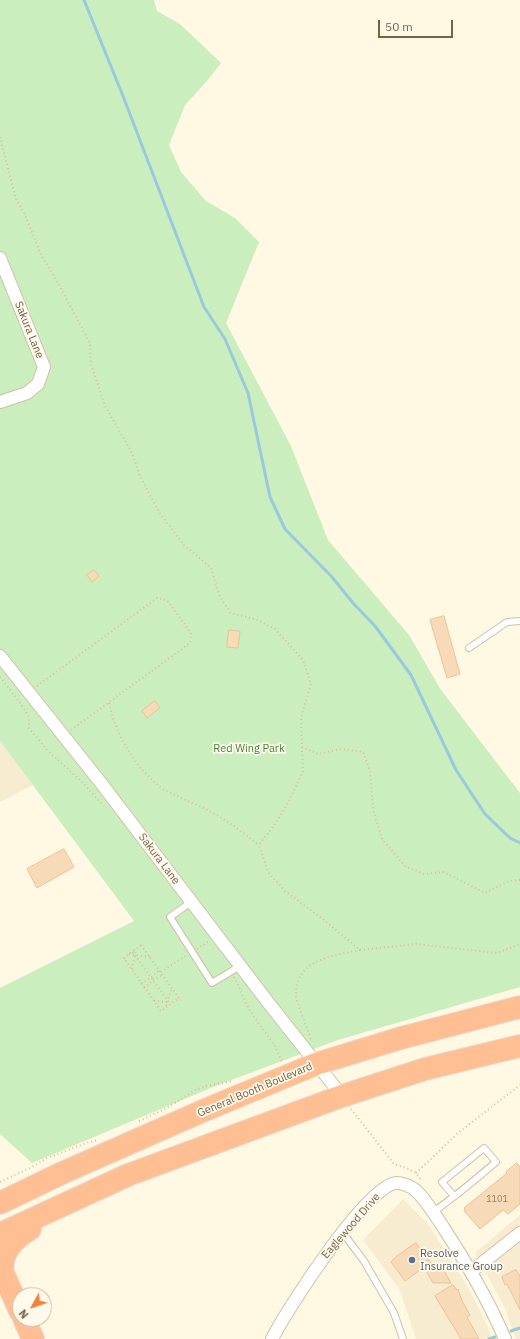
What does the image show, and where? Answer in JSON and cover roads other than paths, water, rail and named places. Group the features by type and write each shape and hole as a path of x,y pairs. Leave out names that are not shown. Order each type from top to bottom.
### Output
{"highway":[{"name":"General Booth Boulevard","path":"0,1203 62,1173 198,1113 311,1059 401,1038 520,1007"},
{"path":"0,1234 122,1178 345,1100 425,1070 520,1046"},
{"path":"12,1293 3,1273 3,1261 8,1248 24,1233 82,1205 122,1178"},
{"path":"28,1327 33,1339"}],"street":[{"name":"Sakura Lane","path":"0,258 44,367 38,384 27,393 0,402"},
{"name":"Sakura Lane","path":"0,656 101,782 191,902 236,969 345,1100"},
{"name":"Eaglewood Drive","path":"272,1339 303,1286 329,1249 365,1206 385,1187 396,1183 406,1184 415,1190 433,1212 472,1272 493,1311 505,1339"},
{"path":"472,1272 520,1233"}],"lane":[{"path":"469,648 507,622 520,620"},
{"path":"191,902 170,917 212,983 236,969"},
{"path":"433,1212 454,1196 496,1162 484,1148 442,1182 454,1196"},
{"path":"343,1233 364,1261 394,1313 403,1339"}],"waterway":[{"path":"84,0 123,96 204,307 225,339 248,393 270,497 285,529 332,577 353,603 375,626 411,675 456,770 485,814 510,838 520,843"},
{"path":"511,1331 520,1328"},
{"path":"489,1339 495,1337"}],"place":[{"name":"Resolve Insurance Group","path":"412,1260"}],"park label":[{"name":"Red Wing Park","path":"249,749"}]}
